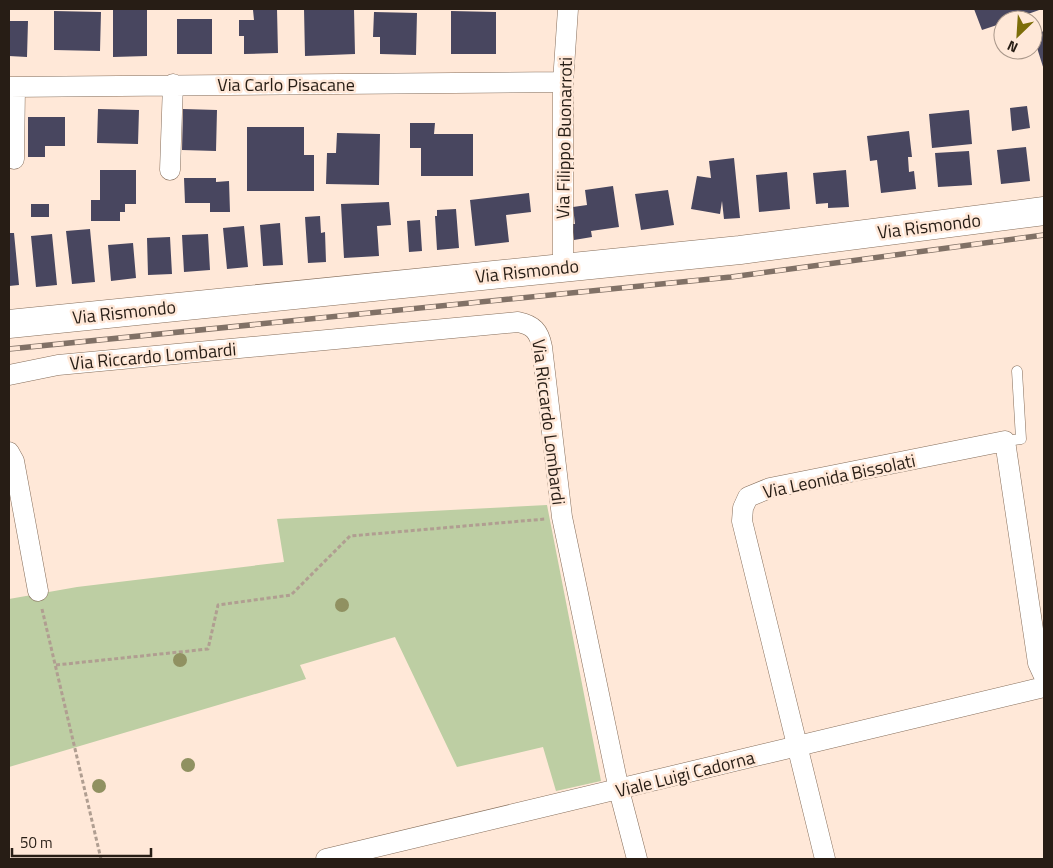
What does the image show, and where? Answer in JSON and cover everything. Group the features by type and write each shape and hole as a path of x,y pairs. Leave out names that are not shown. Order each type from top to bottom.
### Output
{"street":[{"name":"Via Filippo Buonarroti","path":"563,268 563,82 568,9"},
{"name":"Via Carlo Pisacane","path":"12,87 173,84 563,82"},
{"path":"170,170 173,84"},
{"path":"12,87 14,159"},
{"name":"Via Rismondo","path":"9,324 740,250 1044,211"},
{"name":"Via Riccardo Lombardi","path":"9,375 24,370 67,364 518,322 528,324 537,330 542,347 562,517 619,790 637,859"},
{"path":"1005,441 1038,664 1044,676"},
{"name":"Via Leonida Bissolati","path":"825,859 742,521 743,508 748,497 770,488 1005,441"},
{"path":"9,452 14,461 38,591"},
{"name":"Viale Luigi Cadorna","path":"326,859 382,853 619,790 1044,687"}],"lane":[{"path":"1005,441 1021,439 1017,371"}],"path":[{"path":"56,665 208,649 218,605 291,595 350,536 562,517"},
{"path":"38,591 101,859"}],"green space":[{"path":"547,505 601,781 556,791 543,747 457,767 395,637 300,665 306,679 9,767 9,599 77,587 284,562 277,519"}],"building":[{"path":"113,9 147,9 147,56 113,57"},
{"path":"277,9 278,53 244,54 244,36 239,36 239,20 254,20 253,10"},
{"path":"304,9 354,9 355,54 305,56"},
{"path":"974,9 1042,9 993,10 993,26 982,30"},
{"path":"54,11 101,12 100,51 54,50"},
{"path":"451,11 496,12 496,54 451,54"},
{"path":"374,12 417,13 416,55 380,54 380,37 373,37"},
{"path":"177,19 212,19 212,54 177,54"},
{"path":"9,21 28,21 27,57 9,56"},
{"path":"1043,31 1044,70 1041,60 1043,60"},
{"path":"1027,106 1030,128 1012,131 1010,108"},
{"path":"98,109 139,110 138,144 97,143"},
{"path":"183,109 217,110 216,151 182,150"},
{"path":"969,110 972,144 932,148 929,114"},
{"path":"28,117 65,117 65,146 45,146 45,157 28,157"},
{"path":"410,123 435,123 434,134 473,134 473,176 421,176 421,148 410,148"},
{"path":"247,127 304,127 304,155 314,155 314,191 247,191"},
{"path":"909,131 912,157 908,157 909,172 914,171 916,189 881,193 877,160 870,161 867,136"},
{"path":"337,133 380,134 379,185 326,184 327,153 336,153"},
{"path":"1026,147 1030,181 1001,184 997,150"},
{"path":"969,151 972,185 938,187 935,153"},
{"path":"734,158 740,218 724,219 722,201 720,214 691,209 697,176 711,178 709,161"},
{"path":"100,170 136,170 136,204 125,204 125,212 120,212 120,221 91,221 91,200 100,200"},
{"path":"846,170 849,207 828,208 828,203 816,204 813,173"},
{"path":"787,172 790,209 759,212 756,175"},
{"path":"184,178 216,178 216,182 229,181 230,212 210,212 210,203 185,203"},
{"path":"613,186 619,227 591,231 592,237 574,240 572,224 575,224 573,207 587,205 585,190"},
{"path":"668,190 674,225 641,230 635,194"},
{"path":"529,193 531,212 506,215 509,242 475,246 470,200"},
{"path":"389,202 391,225 377,226 379,256 344,258 341,204"},
{"path":"31,204 49,204 49,217 31,217"},
{"path":"456,209 459,248 437,250 435,216 437,216 437,210"},
{"path":"320,216 321,233 325,232 326,262 308,263 305,217"},
{"path":"420,220 422,251 409,252 407,221"},
{"path":"280,223 283,265 263,266 260,225"},
{"path":"244,226 248,267 227,269 223,228"},
{"path":"90,229 95,282 72,284 66,231"},
{"path":"9,233 14,233 19,285 9,286"},
{"path":"52,234 57,285 36,287 31,236"},
{"path":"208,234 210,270 184,272 182,235"},
{"path":"170,237 172,274 148,275 147,238"},
{"path":"133,243 136,278 111,281 108,245"}],"railway":[{"path":"9,349 731,277 1044,235"}]}
